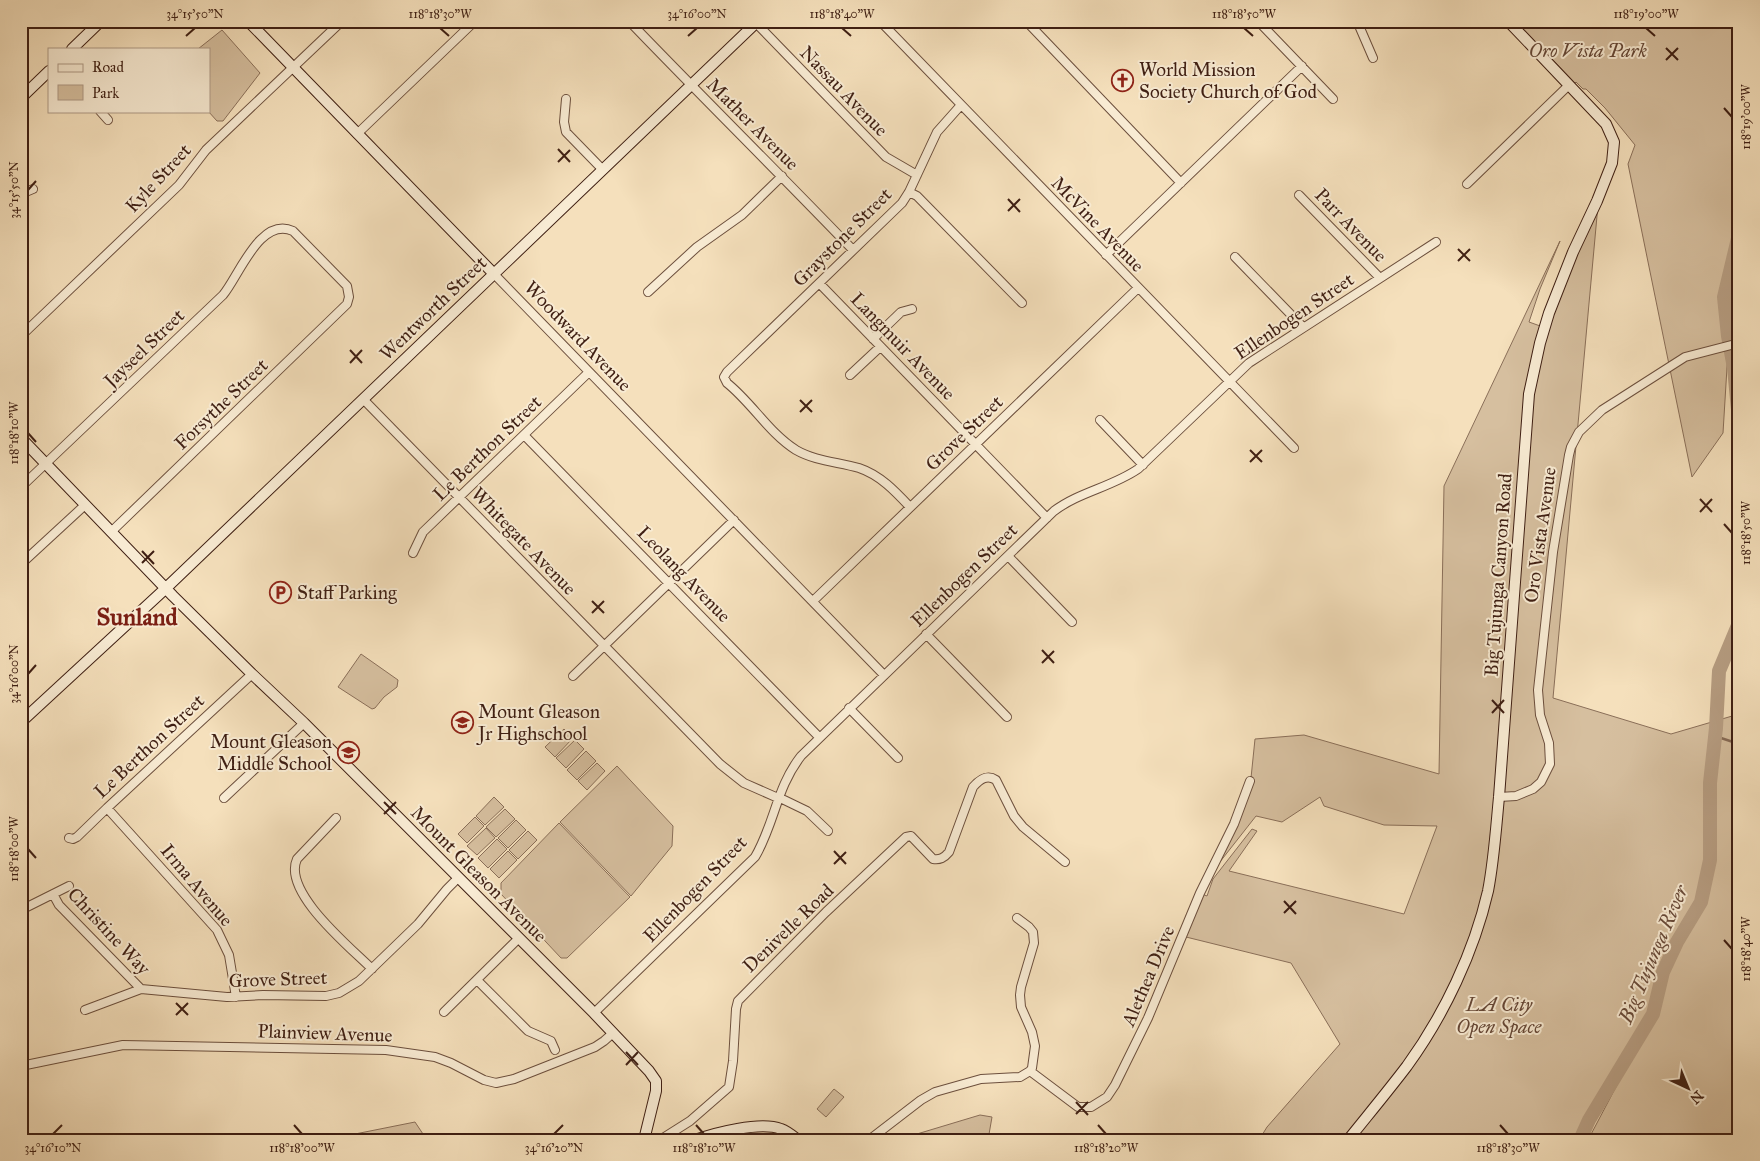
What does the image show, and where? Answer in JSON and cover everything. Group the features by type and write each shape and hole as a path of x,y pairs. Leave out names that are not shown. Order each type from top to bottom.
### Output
{"street":[{"name":"Woodward Avenue","path":"248,21 884,675"},
{"name":"Kyle Street","path":"21,336 179,185 206,150 342,21"},
{"path":"357,134 475,21"},
{"name":"Mather Avenue","path":"629,21 854,250"},
{"name":"McVine Avenue","path":"880,21 1294,448"},
{"path":"1026,21 1181,183"},
{"path":"1258,21 1333,99"},
{"path":"1357,21 1374,58"},
{"path":"1467,184 1569,85 1508,21"},
{"name":"Wentworth Street","path":"21,722 165,589 756,22"},
{"name":"Nassau Avenue","path":"756,22 886,157 917,175"},
{"path":"73,48 96,23"},
{"path":"1106,255 1302,66"},
{"path":"21,98 48,72"},
{"name":"Big Tujunga Canyon Road","path":"1348,1140 1407,1065 1432,1026 1454,985 1478,924 1488,891 1495,845 1499,797 1529,394 1549,312 1572,252 1597,201 1614,156 1613,136 1606,124 1569,85"},
{"path":"566,98 564,122 566,132 603,170"},
{"name":"Graystone Street","path":"910,507 892,488 868,472 809,456 796,450 781,438 727,383 724,377 897,208 909,192 937,132 961,105"},
{"path":"101,112 108,120"},
{"path":"648,292 697,247 742,215 782,176"},
{"path":"21,194 34,188"},
{"path":"909,192 917,196 1022,303"},
{"name":"Parr Avenue","path":"1299,195 1380,278"},
{"name":"Jayseel Street","path":"21,487 222,295 253,248 269,233 282,228 290,229 296,233 344,283 349,297"},
{"name":"Ellenbogen Street","path":"594,1013 755,857 766,837 778,797 794,764 819,737 1047,518 1071,501 1124,478 1143,465 1253,360 1436,242"},
{"path":"1235,257 1304,328"},
{"name":"Langmuir Avenue","path":"819,283 1047,518"},
{"name":"Grove Street","path":"813,601 1138,288"},
{"name":"Forsythe Street","path":"111,532 345,307 349,297"},
{"path":"873,340 901,312 912,309"},
{"name":"Oro Vista Avenue","path":"1499,797 1516,796 1533,789 1541,782 1550,764 1549,743 1540,715 1538,690 1553,552 1569,454 1574,440 1584,425 1602,410 1685,357 1739,343"},
{"path":"850,375 880,347"},
{"name":"Le Berthon Street","path":"413,552 423,532 589,372"},
{"name":"Whitegate Avenue","path":"363,399 720,764 744,783 807,811 828,831"},
{"path":"1100,420 1143,465"},
{"name":"Leolang Avenue","path":"524,435 819,737"},
{"name":"Mount Gleason Avenue","path":"21,438 165,589 304,723 650,1071 656,1081 655,1099 644,1140"},
{"path":"21,564 85,505"},
{"path":"573,676 734,520"},
{"path":"1008,556 1072,622"},
{"path":"926,634 1007,718"},
{"name":"Le Berthon Street","path":"69,838 77,837 252,674"},
{"path":"849,708 898,758"},
{"path":"224,798 304,723"},
{"name":"Denivelle Road","path":"660,1140 690,1121 729,1088 738,1001 826,912 906,837 911,836 916,840 933,859 939,860 945,857 949,852 973,787 979,781 986,777 996,780 1014,816 1023,827 1066,862"},
{"name":"Alethea Drive","path":"1030,1071 1078,1107 1091,1108 1106,1097 1115,1085 1148,1018 1200,893 1234,824 1250,781"},
{"name":"Irma Avenue","path":"107,808 217,930 227,948 232,966 236,997"},
{"path":"336,818 297,859 294,864 294,876 311,908 372,969"},
{"name":"Grove Street","path":"85,1010 142,989 236,997 263,995 326,996 336,994 356,984 372,969 425,917 458,878"},
{"path":"21,910 69,886"},
{"name":"Christine Way","path":"52,894 58,905 142,989"},
{"path":"869,1140 921,1100 935,1092 981,1080 1020,1077 1032,1068 1035,1046 1032,1032 1021,1007 1020,995 1034,947 1034,938 1029,927 1017,918"},
{"path":"444,1012 518,939"},
{"path":"477,980 528,1031 551,1041 555,1050"},
{"name":"Plainview Avenue","path":"21,1066 124,1045 386,1050 435,1057 484,1080 496,1083 514,1079 595,1047 613,1033"},
{"path":"695,1140 715,1133 768,1126 781,1129 798,1140"}],"green space":[{"name":"Oro Vista Park","path":"1515,21 1739,21 1739,326 1735,334 1724,342 1728,351 1723,433 1692,477 1628,164 1635,145 1605,108 1586,89 1575,83"},
{"path":"222,30 260,73 223,121 217,121 209,112 210,48 199,48"},
{"name":"LA City Open Space","path":"1599,194 1553,698 1671,734 1739,714 1739,1140 1588,1140 1656,1011 1653,1008 1583,1140 1259,1140 1267,1127 1340,1044 1291,963 1186,937 1202,881 1231,828 1251,778 1255,739 1304,735 1439,774 1444,486 1560,241 1540,289 1529,322 1543,327","holes":["1320,797 1324,806 1384,825 1437,826 1404,914 1229,871 1257,831 1252,829 1213,879 1207,896 1202,894 1212,872 1256,816 1282,822"]},
{"path":"361,654 398,680 397,687 372,709 338,687"},
{"path":"564,729 573,738 555,757 545,747"},
{"path":"575,740 584,749 566,768 556,758"},
{"path":"586,751 596,761 577,780 567,770"},
{"path":"597,763 605,771 587,790 578,781"},
{"path":"617,766 673,826 672,846 631,896 560,822"},
{"path":"494,797 504,807 485,825 476,816"},
{"path":"505,809 515,819 496,837 486,827"},
{"path":"475,817 484,826 467,843 458,834"},
{"path":"516,820 526,830 508,848 498,838"},
{"path":"559,823 630,897 567,958 561,958 501,894 501,883"},
{"path":"486,828 495,838 477,855 467,846"},
{"path":"528,831 537,840 518,859 509,850"},
{"path":"497,839 507,849 488,868 478,858"},
{"path":"508,851 517,860 499,878 490,869"},
{"path":"834,1089 844,1097 826,1117 817,1109"},
{"path":"980,1115 992,1117 988,1140 897,1140"},
{"path":"415,1122 427,1140 325,1140"}],"waterway":[{"name":"Big Tujunga River","path":"1739,234 1724,297 1739,420"},
{"name":"Big Tujunga River","path":"1580,1140 1589,1120 1653,1014 1663,972 1677,942 1701,902 1710,860 1710,783 1716,728 1719,671 1739,623"},
{"path":"1715,736 1739,744"}],"place":[{"name":"World Mission Society Church of God","path":"1123,80"},
{"name":"Staff Parking","path":"281,592"},
{"name":"Mount Gleason Jr Highschool","path":"462,722"},
{"name":"Mount Gleason Middle School","path":"348,752"}],"district":[{"name":"Sunland","path":"137,617"}]}
